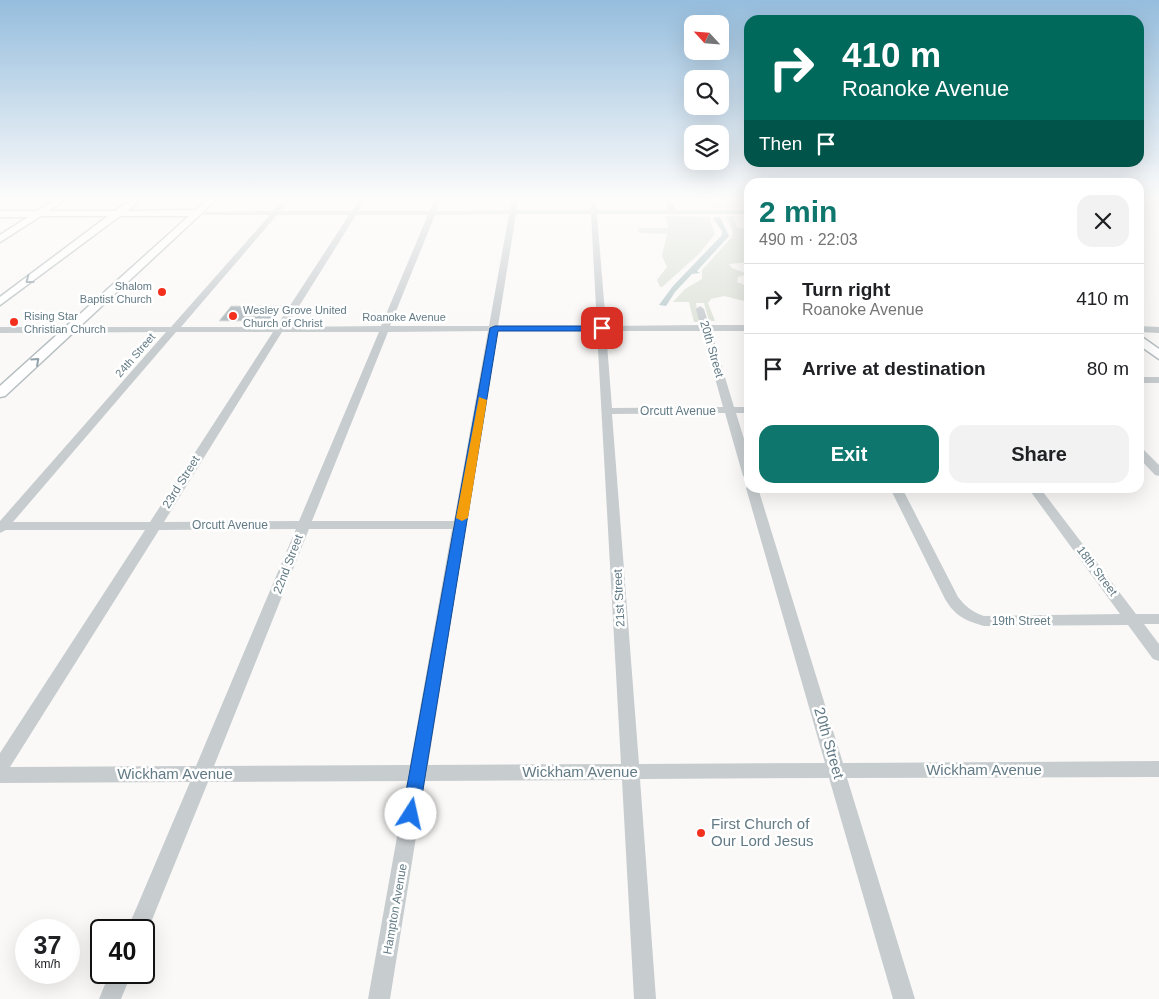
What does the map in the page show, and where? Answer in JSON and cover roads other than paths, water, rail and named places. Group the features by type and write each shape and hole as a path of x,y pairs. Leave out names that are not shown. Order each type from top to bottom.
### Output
{"main road":[{"path":"0,302 76,245"},
{"path":"0,394 163,245"},
{"path":"1144,343 1159,355"}],"street":[{"name":"24th Street","path":"1,527 248,245"},
{"name":"23rd Street","path":"0,768 334,245"},
{"name":"22nd Street","path":"143,919 419,245"},
{"name":"Hampton Avenue","path":"379,999 508,245"},
{"name":"21st Street","path":"597,245 645,999"},
{"name":"20th Street","path":"700,308 744,460"},
{"path":"1144,323 1159,323"},
{"name":"Roanoke Avenue","path":"0,330 744,328"},
{"path":"1144,329 1159,330"},
{"path":"1144,380 1159,380"},
{"name":"Orcutt Avenue","path":"608,411 744,410"},
{"path":"1144,456 1159,472"},
{"name":"20th Street","path":"754,493 904,999"},
{"name":"19th Street","path":"898,493 952,600 960,611 970,617 997,622 1159,619"},
{"name":"18th Street","path":"1038,493 1159,655"},
{"name":"Orcutt Avenue","path":"1,527 461,525"},
{"name":"Wickham Avenue","path":"0,775 1159,769"},
{"path":"110,999 116,984"}],"place":[{"name":"Shalom Baptist Church","path":"162,292"},
{"name":"Wesley Grove United Church of Christ","path":"233,316"},
{"name":"Rising Star Christian Church","path":"14,322"},
{"name":"First Church of Our Lord Jesus","path":"701,833"}]}
